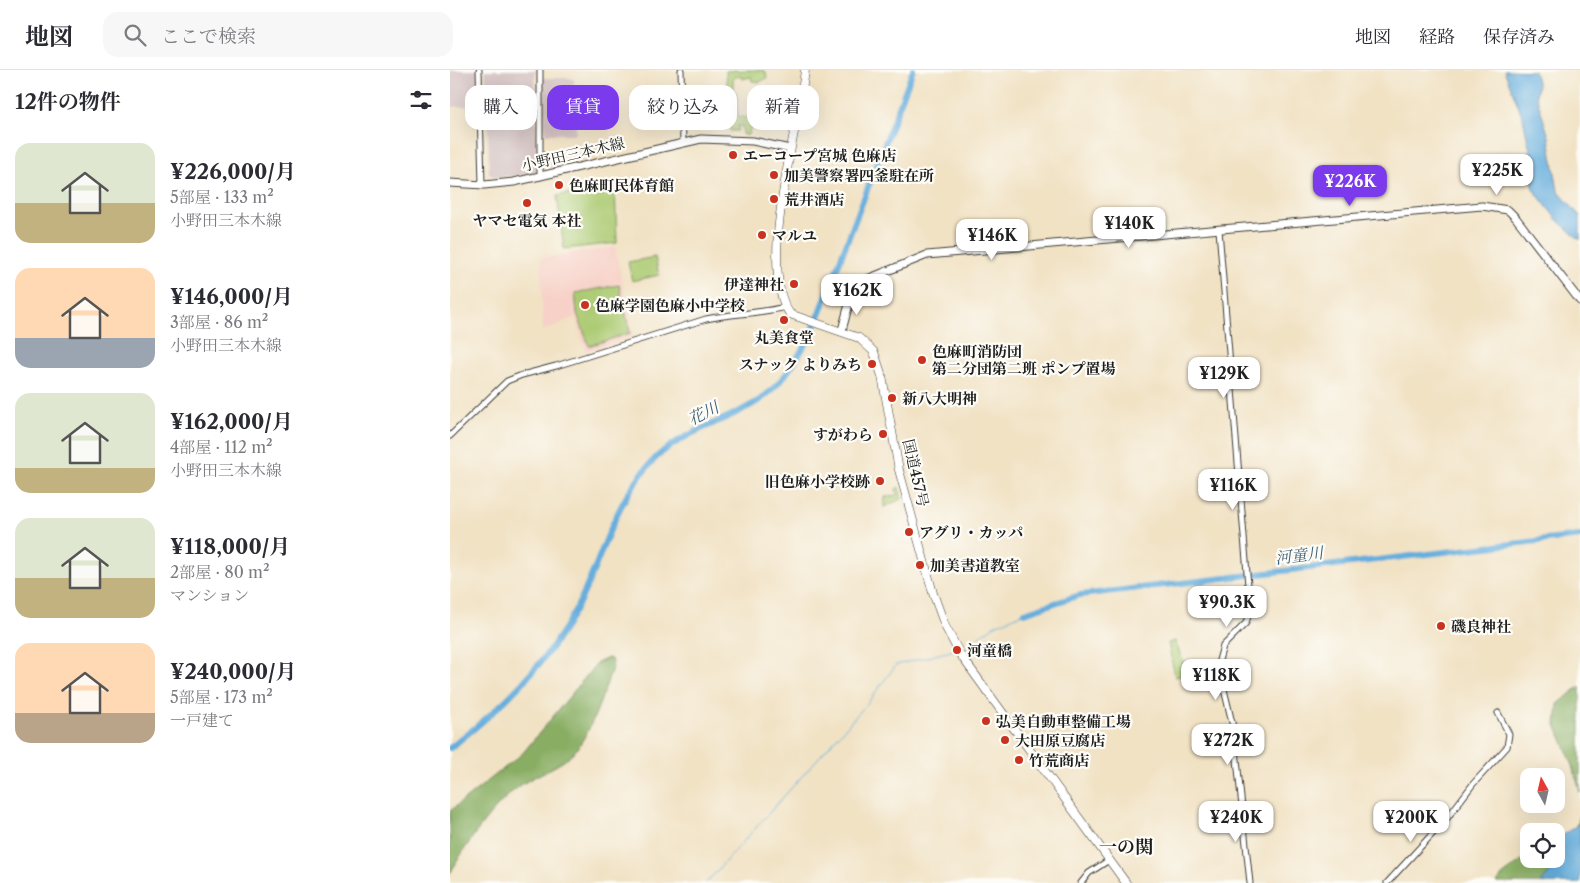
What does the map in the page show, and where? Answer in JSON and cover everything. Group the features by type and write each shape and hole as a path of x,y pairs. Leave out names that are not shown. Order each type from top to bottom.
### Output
{"highway":[{"path":"785,307 781,295 778,262 790,150 805,70"},
{"name":"国道457号","path":"785,307 790,314 839,329 869,345 877,359 899,470 933,593 950,638 1126,883"}],"main road":[{"name":"小野田三本木線","path":"450,183 482,184 540,178 683,142 723,139 752,142 790,150"},
{"path":"839,329 851,297 865,280 927,256 1495,207 1508,210 1524,226 1580,301"}],"street":[{"path":"479,70 482,184"},
{"path":"540,70 540,178"},
{"path":"680,70 683,142"},
{"path":"1219,230 1249,579 1250,610 1248,619 1223,646 1218,664 1234,731 1250,883"},
{"path":"450,436 507,381 522,374 556,366 706,319 724,315 765,312 785,307"},
{"path":"1387,883 1448,817 1473,784 1507,747 1509,734 1498,713"},
{"path":"1081,883 1089,873 1109,860"}],"shaded area":[{"path":"450,70 478,70 478,85 465,85 465,106 450,107"},
{"path":"485,70 535,70 535,85 486,85"},
{"path":"543,78 570,78 574,80 574,85 547,85 547,130 576,130 576,134 545,134"},
{"path":"488,130 536,130 537,174 495,177 489,173"},
{"name":"色麻学園色麻小中学校","path":"615,247 633,336 586,351 575,317 543,331 541,258"}],"green space":[{"path":"762,70 766,72 767,78 760,82 752,81 751,77 742,79 741,76 737,76 733,80 733,85 727,85 726,71"},
{"path":"737,96 738,117 747,117 747,130 750,130 748,135 743,135 742,126 738,126 738,131 730,131 737,130"},
{"path":"610,184 615,185 617,243 564,249 557,196"},
{"path":"655,257 659,275 632,281 628,262"},
{"path":"619,285 630,333 589,346 577,313 575,293"},
{"path":"899,487 902,499 884,507 885,497 897,495 896,489"},
{"path":"1175,641 1188,674 1175,677 1168,643"},
{"path":"608,658 611,659 613,666 602,698 588,731 576,750 564,761 521,785 511,793 472,838 450,874 450,811 522,754 597,663"},
{"path":"1580,686 1580,793 1573,766 1556,725 1558,704"},
{"path":"1580,816 1580,851 1565,866 1565,837 1576,825"},
{"path":"1520,862 1520,868 1562,868 1547,883 1497,883 1502,876"}],"water":[{"path":"1504,70 1534,71 1538,85 1536,95 1549,137 1558,191 1580,216 1580,240 1558,221 1533,189 1532,160 1523,118"},
{"path":"1580,823 1580,883 1541,883 1552,868 1565,868 1565,834"}],"waterway":[{"name":"花川","path":"450,748 488,717 522,683 553,646 587,587 609,532 626,497 650,464 675,443 761,399 770,392 793,364 816,323 913,70"},
{"name":"河童川","path":"1024,613 1080,595 1580,536"},
{"path":"961,649 995,625 1024,613"},
{"path":"706,883 866,705 896,665 955,650"}],"place":[{"name":"エーコープ宮城 色麻店","path":"733,155"},
{"name":"加美警察署四釜駐在所","path":"774,175"},
{"name":"色麻町民体育館","path":"559,185"},
{"name":"荒井酒店","path":"774,199"},
{"name":"ヤマセ電気 本社","path":"527,203"},
{"name":"マルユ","path":"762,235"},
{"name":"伊達神社","path":"794,284"},
{"name":"色麻学園色麻小中学校","path":"585,305"},
{"name":"丸美食堂","path":"784,320"},
{"name":"色麻町消防団 第二分団第二班 ポンプ置場","path":"922,360"},
{"name":"スナック よりみち","path":"872,364"},
{"name":"新八大明神","path":"892,398"},
{"name":"すがわら","path":"883,434"},
{"name":"旧色麻小学校跡","path":"880,481"},
{"name":"アグリ・カッパ","path":"909,532"},
{"name":"加美書道教室","path":"920,565"},
{"name":"磯良神社","path":"1441,626"},
{"name":"河童橋","path":"957,650"},
{"name":"弘美自動車整備工場","path":"986,721"},
{"name":"大田原豆腐店","path":"1005,740"},
{"name":"竹荒商店","path":"1019,760"}],"district":[{"name":"一の関","path":"1126,847"}]}
